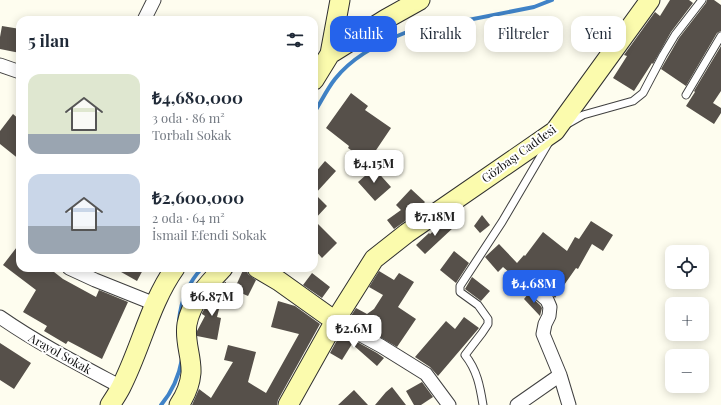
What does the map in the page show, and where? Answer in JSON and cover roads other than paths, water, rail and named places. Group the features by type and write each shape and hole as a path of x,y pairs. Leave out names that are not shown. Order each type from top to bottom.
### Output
{"street":[{"path":"146,16 154,0"},
{"path":"318,74 330,54 340,0"},
{"path":"330,54 386,19 420,0"},
{"name":"Gözbaşı Caddesi","path":"288,405 296,394 335,321 374,258 413,229 556,131 650,0"},
{"path":"0,65 16,71"},
{"path":"79,272 155,304"},
{"path":"110,405 121,387 155,304 173,272"},
{"path":"179,405 186,390 190,376 187,333 189,317 205,288 219,272"},
{"path":"264,272 279,281 335,321 381,346 426,374 448,405"},
{"path":"532,287 547,300 550,307 544,334 560,375 569,405"},
{"name":"Arayol Sokak","path":"0,317 63,357 121,387"},
{"path":"517,405 560,375"}],"lane":[{"path":"483,405 479,380 465,355 488,324 488,318 478,305 460,292 460,286 502,222 556,131 583,114 633,101 643,93 675,35 702,0"},
{"path":"686,95 721,36"}],"waterway":[{"path":"318,106 329,87 350,63 387,40 407,32 534,7 552,0"},
{"path":"179,320 181,306 186,292 199,272"},
{"path":"161,405 174,384 182,359"}]}
